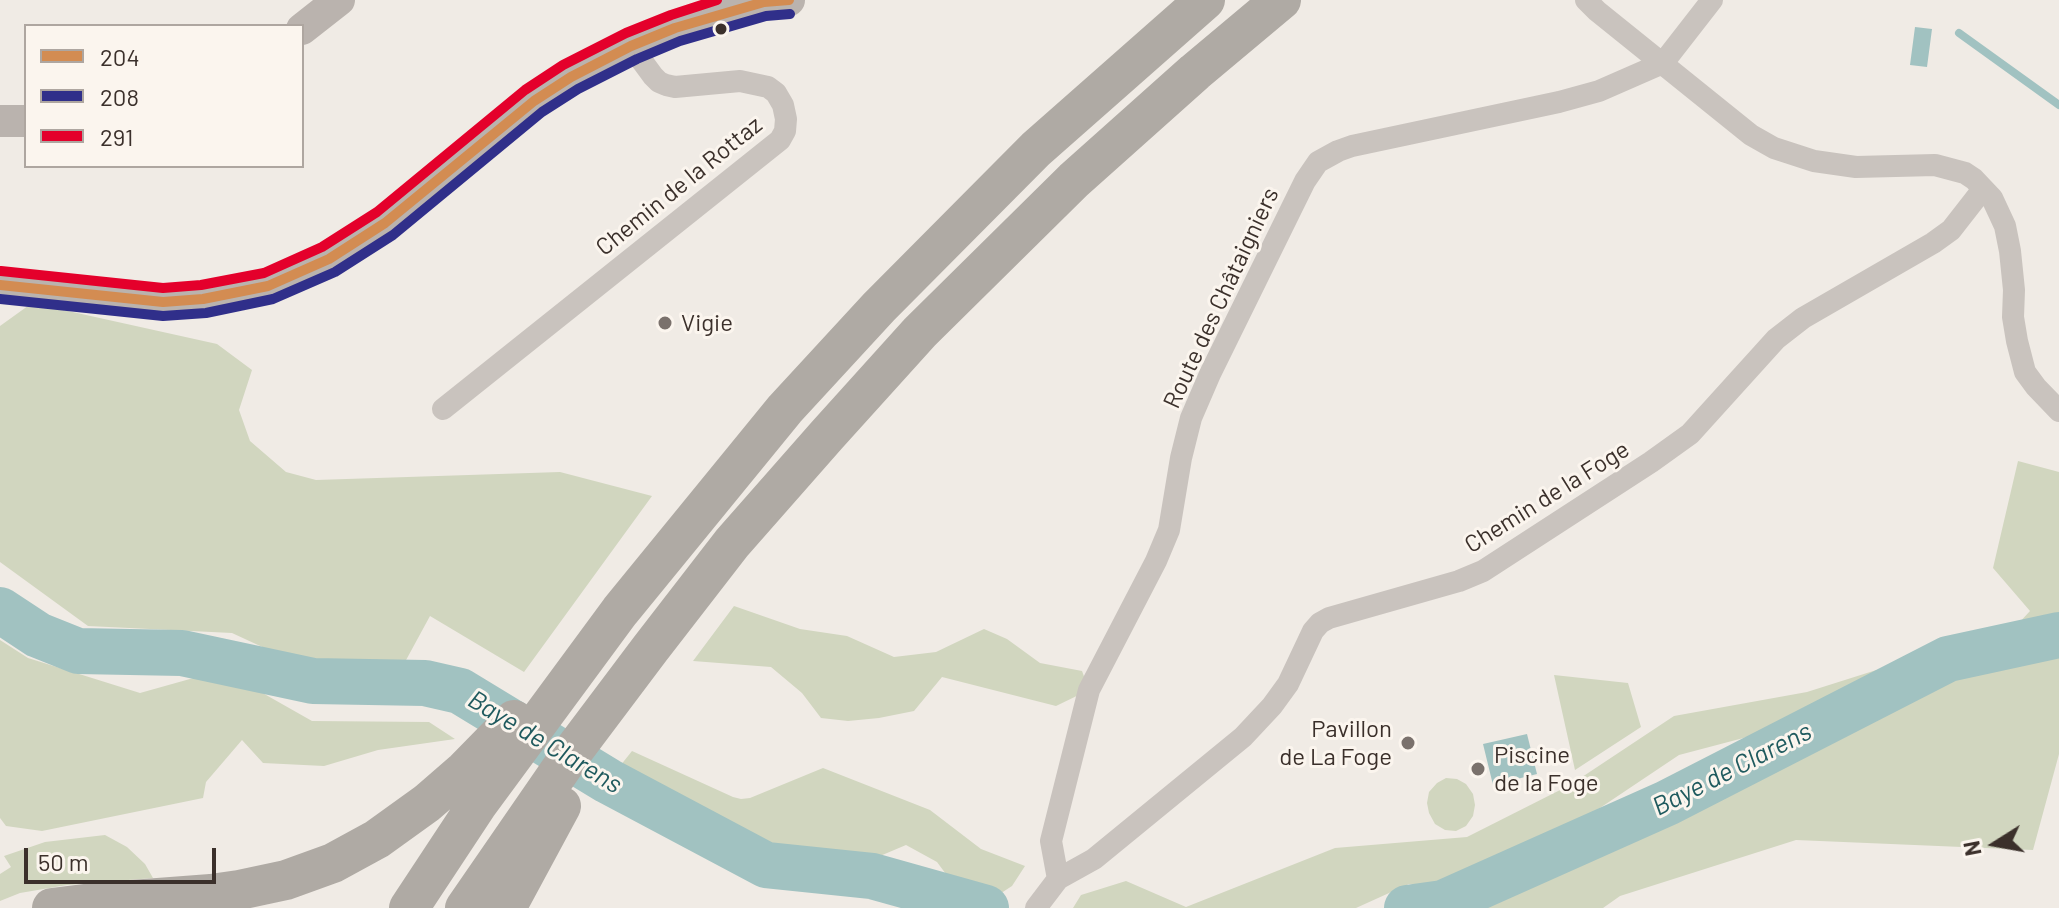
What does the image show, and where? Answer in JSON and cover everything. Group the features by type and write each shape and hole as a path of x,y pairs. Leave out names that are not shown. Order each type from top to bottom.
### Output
{"highway":[{"path":"409,908 477,805 620,611 785,409 928,257 1036,149 1205,0"},
{"path":"465,908 574,750 732,543 920,332 1074,180 1281,0"},
{"path":"52,908 211,894 263,886 333,863 377,839 427,803 465,770 620,611"},
{"path":"506,908 650,649"}],"street":[{"path":"304,27 339,0"},
{"path":"0,285 163,302 203,299 268,286 329,259 385,223 534,101 571,77 661,33 764,2 789,0"},
{"path":"1586,0 1751,135 1774,148 1814,161 1856,167 1935,165 1965,173 1992,198 1999,210 2010,251 2013,317 2020,358 2036,387 2059,411"},
{"path":"1663,63 1712,0"},
{"name":"Chemin de la Rottaz","path":"443,409 780,140 785,131 783,105 768,87 740,81 675,87 666,85 653,76 631,46"},
{"name":"Route des Châtaigniers","path":"1047,894 1051,841 1089,690 1169,530 1191,418 1210,374 1305,181 1318,162 1352,146 1599,91 1663,63"},
{"path":"0,121 24,121"},
{"name":"Chemin de la Foge","path":"1047,894 1250,730 1288,684 1313,631 1320,623 1483,571 1639,470 1690,434 1776,339 1803,318 1951,230 1983,189"}],"green space":[{"path":"32,303 217,344 252,370 239,410 250,441 286,472 316,480 560,472 652,496 524,672 430,616 399,673 284,657 232,633 88,626 0,562 0,326"},
{"path":"2018,461 2059,472 2059,754 2033,850 1796,840 1620,896 1603,908 1419,908 1444,890 1409,884 1356,908 1073,908 1081,895 1126,881 1186,907 1335,848 1467,837 1570,785 1674,716 1807,692 1908,660 1804,722 1679,755 1579,822 1624,813 1792,758 1979,666 2030,611 1993,568"},
{"path":"734,606 800,629 847,636 894,657 936,652 984,629 1007,639 1040,663 1082,671 1089,690 1056,706 942,677 914,711 848,721 821,718 802,693 771,667 693,661"},
{"path":"0,640 28,658 140,693 222,670 312,721 429,722 455,739 378,750 324,766 263,763 242,740 206,782 203,798 42,831 6,826 0,818"},
{"path":"1554,675 1628,683 1641,727 1575,770"},
{"path":"632,751 741,799 823,768 930,810 981,849 1025,866 1012,886 992,899 960,893 937,862 906,845 861,864 823,861 766,865 608,781"},
{"path":"1446,778 1466,784 1473,794 1473,816 1466,826 1456,831 1445,830 1435,824 1427,803 1429,792"},
{"path":"105,835 127,847 145,864 153,878 67,885 20,893 0,901 0,874 11,867 4,856 45,842"}],"water":[{"path":"1915,27 1932,29 1927,67 1910,65"},
{"path":"1527,734 1537,774 1493,785 1483,744"}],"waterway":[{"path":"1959,33 2059,105"},
{"name":"Baye de Clarens","path":"0,610 38,635 78,651 182,653 313,681 425,683 460,691 608,781 766,865 872,876 986,908"},
{"name":"Baye de Clarens","path":"1407,908 1443,903 1667,803 1948,659 2059,635"}],"transit line":[{"name":"291","path":"1,271 163,288 201,285 264,273 322,247 377,212 525,90 563,65 626,33 717,0"},
{"name":"204","path":"0,285 163,302 203,299 268,286 329,259 385,223 534,101 571,77 631,46 675,28 764,2 789,0"},
{"name":"208","path":"0,299 163,316 206,313 273,299 335,272 393,235 542,112 578,89 680,41 766,16 790,14"}],"place":[{"name":"Vigie","path":"665,323"},
{"name":"Pavillon de La Foge","path":"1408,743"},
{"name":"Piscine de la Foge","path":"1478,769"}]}
